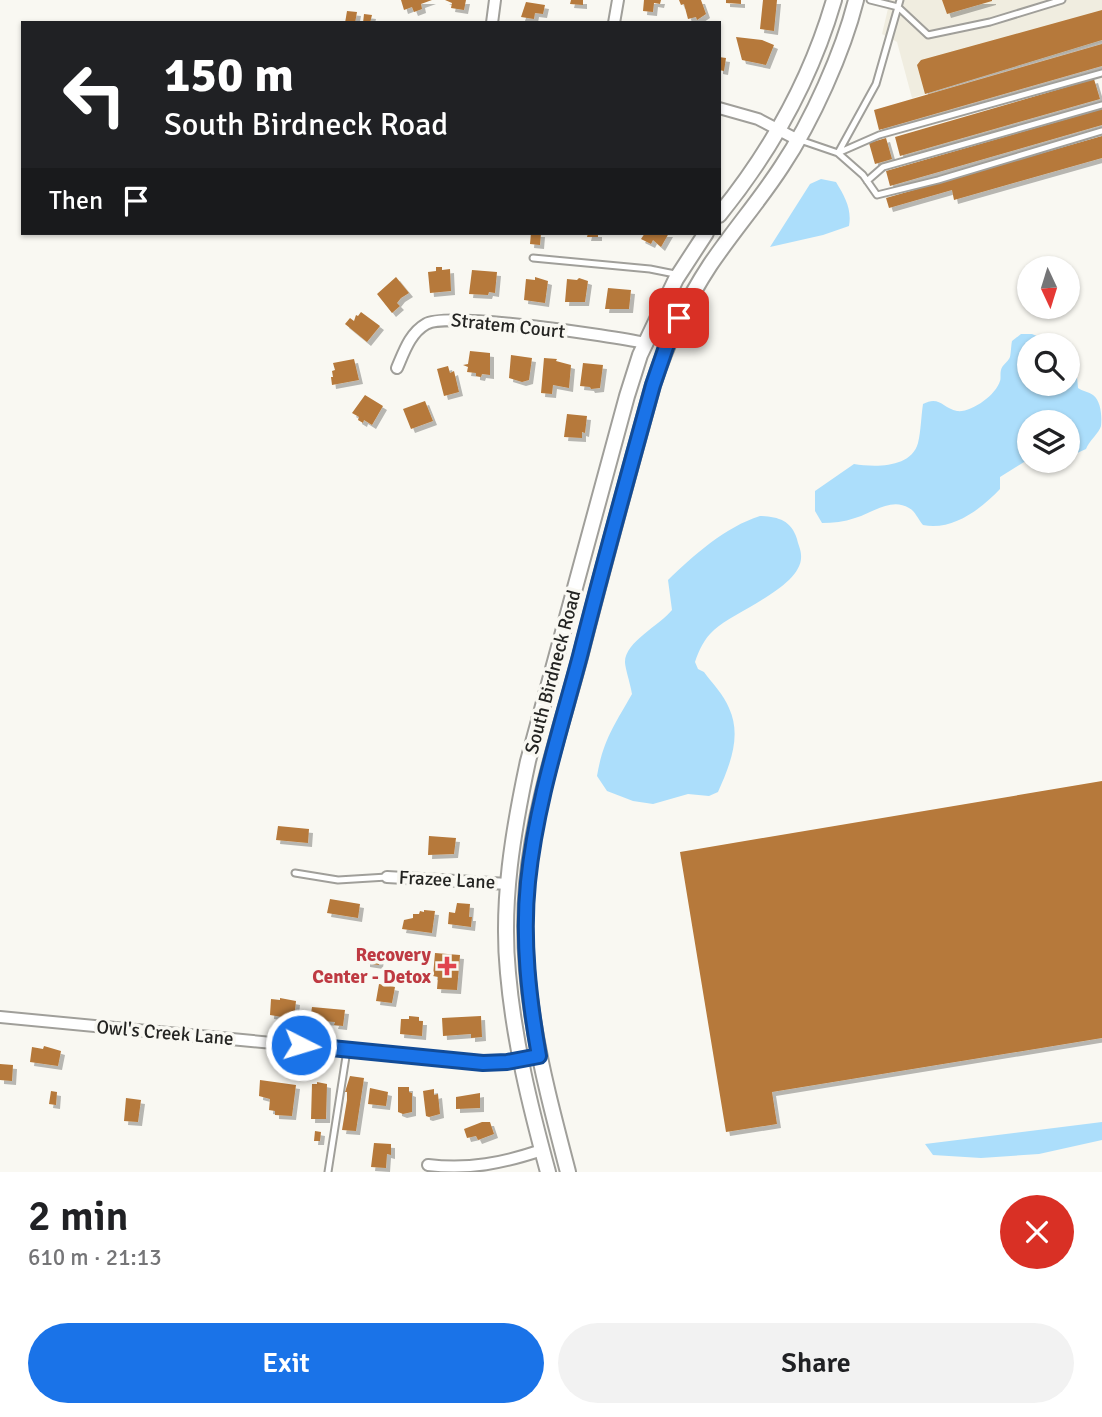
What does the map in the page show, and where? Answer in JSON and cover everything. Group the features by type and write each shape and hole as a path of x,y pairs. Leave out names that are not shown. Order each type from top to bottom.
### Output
{"main road":[{"path":"721,212 778,131 819,47 834,0"},
{"name":"South Birdneck Road","path":"568,1172 539,1056 532,1015 526,941 527,885 537,818 552,754 653,385 666,347 696,287 759,200 798,140 838,52 856,0"},
{"name":"South Birdneck Road","path":"548,1172 520,1060 507,972 508,884 516,816 528,761 626,396 645,343 678,275 705,235"}],"street":[{"path":"492,21 495,0"},
{"path":"614,21 618,0"},
{"path":"721,109 758,119 798,140"},
{"name":"Stratem Court","path":"397,368 416,331 438,319 589,334 645,343"},
{"name":"Frazee Lane","path":"387,877 508,884"},
{"name":"Owl's Creek Lane","path":"0,1017 483,1063 539,1056"},
{"path":"428,1165 474,1167 542,1150"}],"lane":[{"path":"870,0 899,3 928,35 990,22 1062,0"},
{"path":"838,153 876,84 899,3"},
{"path":"838,153 879,135 1102,73"},
{"path":"867,181 883,167 1102,105"},
{"path":"798,140 838,153 867,181 877,195 938,180 1102,131"},
{"path":"533,258 650,269 678,275"},
{"path":"295,873 338,880 387,877"},
{"path":"328,1172 347,1049"}],"shaded area":[{"path":"890,0 1102,0 1102,42 912,98 897,42 882,34"}],"water":[{"path":"821,179 836,182 849,209 849,226 770,247 810,184"},
{"path":"1017,337 1017,396 1080,396 1080,389 1093,395 1098,401 1101,426 1086,449 1080,452 1080,410 1017,410 1017,466 1000,477 1000,489 966,517 945,525 923,525 911,509 896,504 847,520 822,523 815,511 815,491 854,464 881,466 908,458 918,443 923,404 937,401 957,411 963,411 982,402 998,386 1002,368 1010,357 1012,341"},
{"path":"760,516 773,517 787,524 794,533 801,555 799,566 792,577 714,630 700,649 695,662 727,703 733,719 733,750 718,792 709,796 688,794 653,804 633,801 607,791 597,776 606,742 632,694 625,665 627,655 637,641 672,610 668,580 722,534"},
{"path":"1102,1122 1102,1140 1039,1154 981,1158 933,1155 925,1144"}],"building":[{"path":"401,0 432,0 421,4 422,9 414,12 412,7 404,10"},
{"path":"445,0 466,0 464,10 451,8 452,3"},
{"path":"571,0 583,0 583,5 570,4"},
{"path":"644,0 661,0 660,4 654,3 653,12 643,11"},
{"path":"679,0 701,0 706,14 697,20 696,17 688,19 684,4 681,5"},
{"path":"726,0 741,0 741,4 726,3"},
{"path":"763,0 777,0 774,31 760,29"},
{"path":"942,0 992,0 992,1 947,14"},
{"path":"526,2 545,5 543,14 535,13 534,19 521,17"},
{"path":"1102,10 1102,40 925,94 917,65 921,60"},
{"path":"347,11 357,12 355,21 345,21"},
{"path":"364,14 372,15 370,21 363,21"},
{"path":"736,37 762,40 774,45 766,65 742,60"},
{"path":"1102,44 1102,66 879,130 874,110"},
{"path":"721,57 726,58 724,71 721,70"},
{"path":"1094,79 1100,99 900,156 895,137"},
{"path":"1102,109 1102,125 890,186 886,171"},
{"path":"1102,136 1102,158 954,200 952,190 889,208 886,198"},
{"path":"886,138 892,159 875,164 869,143"},
{"path":"531,235 541,235 540,245 530,244"},
{"path":"644,235 668,235 661,247 653,240 651,244 641,239"},
{"path":"436,267 442,267 442,270 450,269 451,291 430,293 428,272 436,271"},
{"path":"472,270 497,272 495,293 469,294"},
{"path":"396,277 409,293 401,298 397,303 400,306 392,313 377,294"},
{"path":"535,277 548,281 545,303 524,300 526,279 535,280"},
{"path":"579,278 588,281 585,302 565,302 567,279"},
{"path":"608,288 631,290 629,309 605,309"},
{"path":"361,312 380,326 367,342 345,324 350,318 354,321 356,315"},
{"path":"470,351 490,353 490,375 482,374 481,377 467,372 468,367 463,365 468,364"},
{"path":"511,355 532,358 529,380 522,382 509,378"},
{"path":"544,358 557,359 556,361 571,365 569,388 553,385 552,394 541,393"},
{"path":"354,359 359,380 332,385 332,371 335,370 333,363"},
{"path":"583,363 603,365 600,388 580,386"},
{"path":"448,366 450,373 454,371 459,392 444,396 437,369"},
{"path":"365,395 383,406 372,425 358,420 359,417 352,413"},
{"path":"425,401 433,421 411,429 403,409"},
{"path":"567,414 587,416 582,438 564,437"},
{"path":"1102,781 1102,1038 772,1092 777,1124 726,1132 680,852"},
{"path":"278,826 309,829 308,843 276,840"},
{"path":"429,836 456,838 454,854 428,855"},
{"path":"330,899 360,904 358,918 327,913"},
{"path":"457,903 470,904 471,927 448,924 449,912 455,913"},
{"path":"424,910 435,911 432,933 402,929 404,920 413,918 413,914"},
{"path":"366,952 380,953 379,965 366,963"},
{"name":"Recovery Center - Detox","path":"435,953 460,955 457,990 437,989 438,977 433,976"},
{"path":"379,984 395,987 392,1003 376,1001"},
{"path":"271,999 296,1001 294,1019 270,1015"},
{"path":"312,1007 345,1010 343,1026 334,1025 335,1022 310,1020"},
{"path":"409,1016 419,1017 419,1021 423,1021 422,1036 400,1034 401,1019 409,1019"},
{"path":"481,1016 482,1037 471,1038 471,1034 443,1036 442,1018"},
{"path":"44,1046 61,1051 58,1066 30,1062 32,1047 43,1049"},
{"path":"0,1064 13,1065 12,1081 0,1080"},
{"path":"350,1076 364,1078 356,1131 342,1130 347,1100 345,1092"},
{"path":"260,1080 296,1085 292,1116 275,1115 275,1111 269,1110 270,1099 259,1096"},
{"path":"312,1084 327,1084 326,1119 311,1119"},
{"path":"398,1087 409,1087 409,1092 412,1093 412,1112 398,1112"},
{"path":"370,1088 388,1092 386,1106 368,1104"},
{"path":"434,1089 434,1095 438,1094 440,1114 429,1117 426,1116 423,1091"},
{"path":"51,1091 57,1092 56,1105 49,1104"},
{"path":"480,1093 480,1108 456,1109 456,1097"},
{"path":"126,1098 141,1100 138,1122 124,1121"},
{"path":"490,1122 494,1134 478,1140 476,1136 467,1138 464,1129"},
{"path":"315,1131 321,1132 320,1141 314,1141"},
{"path":"374,1143 391,1144 391,1155 387,1154 386,1168 371,1167"}],"place":[{"name":"Recovery Center - Detox","path":"447,966"}],"route":[{"path":"301,1045 483,1063 539,1056 532,1015 526,941 527,885 537,818 653,385 679,318"}]}
